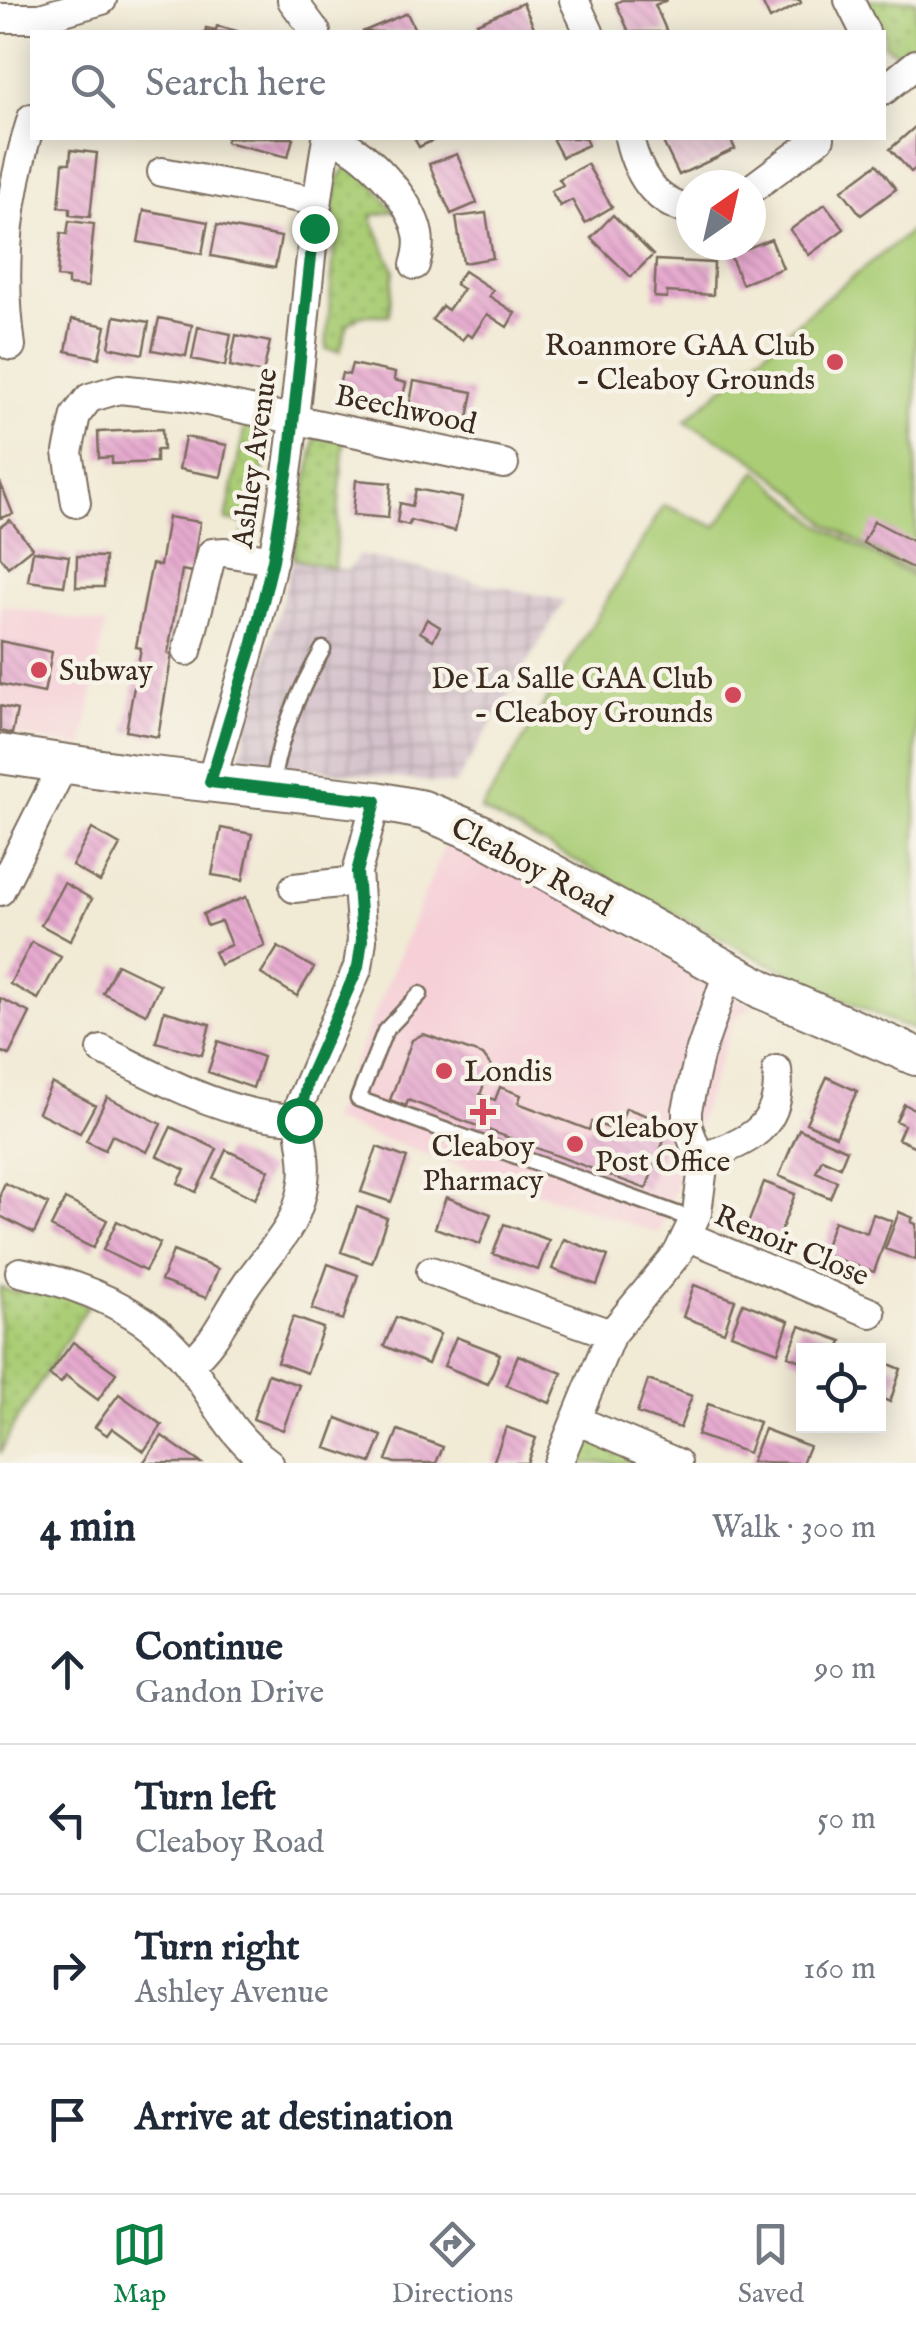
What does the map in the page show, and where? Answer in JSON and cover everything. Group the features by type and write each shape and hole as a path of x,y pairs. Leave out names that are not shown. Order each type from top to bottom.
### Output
{"street":[{"path":"0,18 41,26 102,0"},
{"path":"292,0 314,30"},
{"path":"574,0 588,30"},
{"path":"848,0 864,30"},
{"path":"886,81 916,64"},
{"path":"11,346 6,271 10,201 30,124"},
{"name":"Ashley Avenue","path":"210,782 252,647 273,560 294,418 316,201 328,140"},
{"path":"337,140 363,154 412,216 419,242 415,265"},
{"path":"630,140 638,168 655,193 676,206"},
{"path":"766,178 817,140"},
{"path":"162,172 316,201"},
{"name":"Beechwood","path":"76,503 69,470 70,438 81,405 96,394 140,389 504,464"},
{"path":"187,652 210,555 219,552 273,560"},
{"name":"Cleaboy Road","path":"0,754 423,810 479,833 728,972 837,1024 916,1056"},
{"path":"0,892 64,764"},
{"path":"189,1364 212,1344 242,1290 289,1230 304,1180 305,1155 299,1120 307,1082 358,967 362,940 357,881 360,854 376,801"},
{"path":"294,888 357,881"},
{"path":"558,1463 612,1334 672,1261 691,1228 703,1187 701,1157 686,1110 728,972"},
{"path":"102,1050 172,1085 226,1106 299,1120"},
{"path":"701,1157 741,1145 760,1130 776,1102 776,1070"},
{"name":"Renoir Close","path":"691,1228 871,1314"},
{"path":"431,1271 612,1334"},
{"path":"20,1272 65,1282 111,1302 160,1335 189,1364 227,1425 269,1463"},
{"path":"576,1420 677,1463"}],"lane":[{"path":"272,788 276,754 323,649"},
{"path":"420,994 385,1032 358,1099 691,1228"}],"shaded area":[{"path":"359,555 564,601 455,785 239,760 293,559 348,570"},
{"path":"0,605 105,625 83,747 0,732"},
{"path":"465,844 753,1007 734,1019 659,1234 330,1121 445,845"}],"green space":[{"path":"863,0 916,0 916,49 906,58 886,46 886,30 877,30"},
{"path":"352,158 394,211 371,216 394,270 389,315 361,315 348,324 340,351 326,349 335,240 333,208 338,180"},
{"name":"Roanmore GAA Club - Cleaboy Grounds","path":"916,227 916,575 827,524 797,494 748,456 685,421 821,302"},
{"path":"246,420 270,426 252,543 242,541 246,523 226,520"},
{"path":"316,434 344,438 334,568 293,559"},
{"name":"De La Salle GAA Club - Cleaboy Grounds","path":"757,470 819,524 916,579 916,1030 757,958 481,810 664,505 716,527"},
{"path":"0,1287 10,1291 67,1293 88,1306 13,1426 0,1454"},
{"path":"586,1436 649,1463 575,1463"}],"building":[{"path":"667,0 655,5 666,30 628,30 616,3"},
{"path":"761,0 800,0 801,3 770,19"},
{"path":"523,3 535,30 480,30 477,23"},
{"path":"407,13 415,30 367,30"},
{"path":"916,126 916,168 911,172 890,149"},
{"path":"226,140 292,140 288,157"},
{"path":"415,140 434,140 419,147"},
{"path":"553,140 586,140 588,145 562,157"},
{"path":"668,140 731,140 735,149 690,170 677,170 663,142"},
{"path":"71,150 97,153 90,217 70,215 70,208 59,207 63,163 70,163"},
{"path":"457,154 477,203 451,214 429,164"},
{"path":"587,164 612,207 585,223 572,200 560,206 551,191 563,185 559,179"},
{"path":"877,164 896,189 861,215 842,190"},
{"path":"825,204 844,229 809,255 790,230"},
{"path":"144,210 208,222 202,254 138,242"},
{"path":"486,213 493,258 463,263 456,217"},
{"path":"613,215 653,255 631,277 591,238"},
{"path":"69,221 94,224 88,287 68,285 68,278 57,277 61,233 67,234"},
{"path":"217,225 281,237 275,268 211,256"},
{"path":"771,239 783,268 742,284 732,260 766,260 766,241"},
{"path":"656,260 714,263 713,295 667,292 667,298 654,297"},
{"path":"464,271 493,290 489,296 515,313 507,327 487,314 472,337 467,334 462,340 432,320 442,306 448,310 463,289 455,284"},
{"path":"115,316 149,322 143,354 109,347"},
{"path":"159,318 192,325 186,356 152,350"},
{"path":"72,319 106,326 99,358 66,351"},
{"path":"198,327 231,334 225,366 192,359"},
{"path":"236,335 270,342 263,373 230,366"},
{"path":"352,364 395,373 394,380 406,383 400,408 337,394 342,373 349,375"},
{"path":"414,381 473,392 467,423 408,413"},
{"path":"162,429 163,450 156,450 156,462 112,464 112,457 99,458 98,432"},
{"path":"185,437 227,445 221,477 179,469"},
{"path":"356,480 391,483 388,518 353,515"},
{"path":"0,482 13,514 0,518"},
{"path":"416,489 462,498 455,531 410,520 409,525 397,522 400,503 412,506"},
{"path":"168,517 200,522 192,572 182,570 158,737 126,731 148,583 152,564 160,566"},
{"path":"10,520 32,548 8,567 0,556 0,527"},
{"path":"874,521 916,543 916,570 863,543"},
{"path":"33,551 69,556 64,586 28,581"},
{"path":"77,556 105,557 104,587 76,587"},
{"path":"427,619 440,627 433,640 420,632"},
{"path":"0,641 52,652 44,693 0,684"},
{"path":"0,706 17,710 12,734 0,731"},
{"path":"221,828 252,834 243,880 212,875"},
{"path":"92,829 120,845 100,882 72,866"},
{"path":"64,883 92,899 70,941 41,925"},
{"path":"246,897 265,946 220,965 214,952 231,945 221,921 207,926 203,914"},
{"path":"32,942 61,957 38,999 10,984"},
{"path":"278,947 314,968 297,996 261,974"},
{"path":"117,964 160,985 146,1014 103,993"},
{"path":"0,998 30,1013 9,1055 0,1051"},
{"path":"164,1011 210,1024 202,1055 156,1042"},
{"path":"423,1034 483,1055 491,1066 480,1095 495,1100 500,1087 521,1095 518,1103 589,1130 592,1122 617,1131 626,1108 670,1124 646,1189 408,1100 406,1106 390,1100 412,1040"},
{"path":"218,1041 263,1057 253,1088 208,1072"},
{"path":"827,1077 857,1091 836,1136 806,1123"},
{"path":"52,1083 95,1105 80,1133 38,1112"},
{"path":"107,1097 161,1124 147,1152 112,1135 105,1150 86,1141"},
{"path":"904,1104 916,1110 916,1147 898,1139 904,1125 896,1121"},
{"path":"171,1127 217,1149 196,1192 178,1183 185,1170 157,1156"},
{"path":"799,1129 847,1150 840,1167 822,1159 816,1172 837,1181 830,1198 779,1176"},
{"path":"377,1147 407,1158 391,1202 361,1192"},
{"path":"226,1150 269,1170 255,1199 213,1178"},
{"path":"764,1182 795,1194 777,1241 746,1229"},
{"path":"5,1183 48,1204 34,1233 0,1216 0,1194"},
{"path":"446,1197 491,1214 480,1244 435,1228"},
{"path":"65,1199 107,1220 93,1248 51,1227"},
{"path":"357,1207 387,1218 372,1263 341,1252"},
{"path":"899,1212 913,1218 911,1222 916,1224 916,1260 885,1249"},
{"path":"873,1214 892,1221 874,1272 822,1254 834,1221 867,1233"},
{"path":"117,1221 160,1243 145,1271 103,1250"},
{"path":"504,1224 549,1240 538,1270 493,1254"},
{"path":"564,1239 608,1256 597,1285 552,1269"},
{"path":"173,1251 218,1269 206,1298 161,1281"},
{"path":"328,1264 358,1275 343,1320 312,1309"},
{"path":"694,1285 735,1300 724,1332 683,1317"},
{"path":"743,1303 789,1321 778,1352 731,1334"},
{"path":"293,1317 323,1328 307,1373 277,1362"},
{"path":"396,1317 440,1334 428,1364 384,1346"},
{"path":"800,1326 842,1341 796,1343 796,1359 788,1356"},
{"path":"456,1337 500,1354 488,1384 444,1366"},
{"path":"73,1342 116,1373 98,1400 66,1376 61,1383 49,1375"},
{"path":"518,1355 562,1373 550,1403 506,1385"},
{"path":"886,1363 901,1369 890,1402 886,1400"},
{"path":"268,1374 299,1385 283,1430 253,1419"},
{"path":"648,1380 692,1396 680,1428 637,1413"},
{"path":"119,1394 162,1425 144,1451 112,1428 107,1435 95,1427"},
{"path":"708,1404 759,1422 748,1453 697,1435"},
{"path":"337,1418 382,1436 371,1463 326,1448"},
{"path":"506,1427 536,1438 527,1463 493,1463"},
{"path":"764,1429 809,1446 802,1463 751,1462"},
{"path":"398,1430 443,1447 436,1463 386,1460"},
{"path":"162,1436 186,1453 201,1463 143,1463"}],"place":[{"name":"Roanmore GAA Club - Cleaboy Grounds","path":"835,362"},
{"name":"Subway","path":"39,670"},
{"name":"De La Salle GAA Club - Cleaboy Grounds","path":"733,695"},
{"name":"Londis","path":"444,1071"},
{"name":"Cleaboy Pharmacy","path":"483,1112"},
{"name":"Cleaboy Post Office","path":"575,1144"}],"route":[{"path":"299,1120 307,1082 358,967 362,940 357,872 376,801 210,782 252,647 273,560 289,461 314,228"}]}
